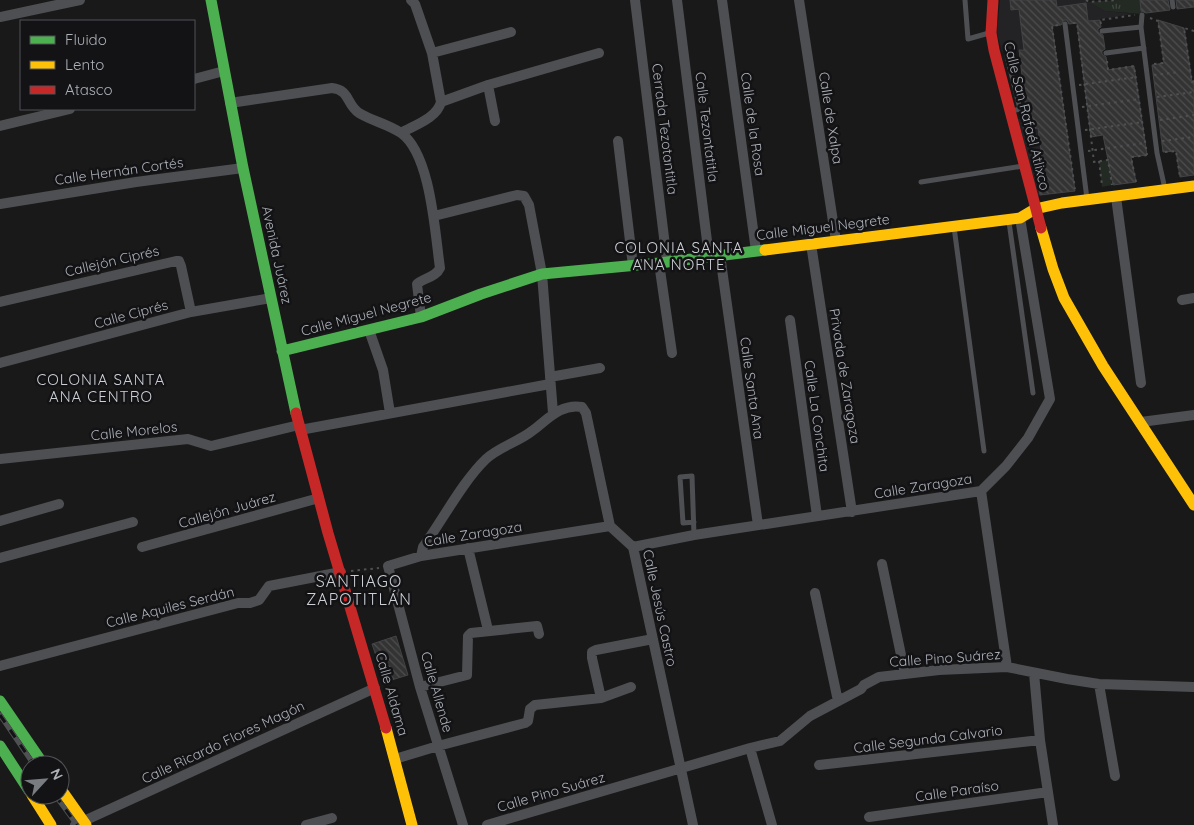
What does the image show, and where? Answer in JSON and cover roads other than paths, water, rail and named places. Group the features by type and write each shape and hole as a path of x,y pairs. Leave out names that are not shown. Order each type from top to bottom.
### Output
{"street":[{"path":"0,17 80,0"},
{"name":"Avenida Juárez","path":"211,0 243,168 299,428 341,572"},
{"path":"401,133 434,115 440,108 441,102 427,34 411,0"},
{"name":"Cerrada Tezotantitla","path":"635,0 672,353"},
{"name":"Calle Tezontatitla","path":"677,0 714,256"},
{"name":"Calle de la Rosa","path":"722,0 756,251"},
{"name":"Calle de Xalpa","path":"799,0 836,241"},
{"name":"Calle San Rafaél Atlixco","path":"993,0 991,33 994,50 1035,209 1064,298 1103,366 1189,490 1194,505"},
{"path":"432,53 511,32"},
{"path":"441,102 488,85 599,53"},
{"path":"195,79 224,71"},
{"path":"488,85 495,122"},
{"path":"230,103 332,88 339,89 344,91 355,110 401,133 413,148 425,175 434,216 440,268 433,275 417,284 422,317"},
{"path":"0,126 66,110"},
{"path":"618,142 633,266"},
{"name":"Calle Hernán Cortés","path":"0,204 136,182 243,168"},
{"name":"Calle Miguel Negrete","path":"282,351 422,317 481,294 542,274 633,266 1014,219 1035,209 1194,186"},
{"path":"434,216 517,195 524,196 529,205 542,274 554,413"},
{"path":"1116,197 1142,383"},
{"name":"Calle Zaragoza","path":"633,547 694,535 981,491 1006,466 1028,438 1050,399 1014,219"},
{"name":"Privada de Zaragoza","path":"811,244 852,512"},
{"name":"Calle Santa Ana","path":"714,256 758,525"},
{"name":"Callejón Ciprés","path":"0,302 176,260 179,261 181,266 191,312"},
{"name":"Calle Ciprés","path":"0,363 191,312 271,298"},
{"path":"1182,300 1194,298"},
{"name":"Calle La Conchita","path":"790,320 817,516"},
{"path":"369,330 383,370 390,413"},
{"name":"Calle Morelos","path":"0,459 188,440 211,446 299,428 390,413 600,368"},
{"path":"421,556 423,547 485,460 495,452 532,432 554,413 576,406 582,407 586,413 610,526"},
{"path":"1141,422 1194,416"},
{"path":"981,491 1007,667"},
{"name":"Callejón Juárez","path":"142,548 319,498"},
{"path":"0,521 59,504"},
{"path":"0,558 133,522"},
{"name":"Calle Zaragoza","path":"388,566 421,556 610,526"},
{"name":"Calle Jesús Castro","path":"610,526 633,547 693,825"},
{"path":"468,548 488,630"},
{"path":"882,564 905,674"},
{"name":"Calle Allende","path":"388,566 420,687 463,825"},
{"name":"Calle Aquiles Serdán","path":"0,666 238,603 250,603 259,600 269,586 341,572"},
{"name":"Calle Aldama","path":"341,572 412,825"},
{"path":"815,593 838,701"},
{"path":"420,687 467,675 468,636 471,634 488,630 537,626 539,634"},
{"path":"601,698 592,652 653,639"},
{"name":"Calle Pino Suárez","path":"487,825 750,748 780,741 810,716 879,677 939,670 1007,667 1099,684 1194,687"},
{"path":"1034,673 1040,740 1053,825"},
{"path":"1099,684 1115,776"},
{"path":"395,759 525,723 528,721 530,710 535,705 601,698 631,687"},
{"name":"Calle Ricardo Flores Magón","path":"81,824 375,688"},
{"path":"0,701 37,755"},
{"name":"Calle Segunda Calvario","path":"819,765 1040,740"},
{"path":"0,746 20,777"},
{"path":"750,748 772,825"},
{"name":"Calle Paraíso","path":"869,817 1048,792"},
{"path":"38,805 51,825"},
{"path":"70,805 81,824"},
{"path":"306,825 332,818"}],"lane":[{"path":"965,0 968,39 991,33"},
{"path":"1172,0 1173,6"},
{"path":"1142,16 1144,48 1156,142 1165,189"},
{"path":"1065,24 1087,200"},
{"path":"1102,31 1142,27"},
{"path":"1106,53 1144,48"},
{"path":"1007,56 1020,109 1010,111"},
{"path":"921,182 1024,166"},
{"path":"1014,219 1033,393"},
{"path":"954,226 984,451"},
{"path":"694,522 683,523 680,477 692,476 694,522 694,535"}],"railway":[{"path":"0,715 27,755"},
{"path":"62,805 77,825"}],"district":[{"name":"COLONIA SANTA ANA NORTE","path":"679,256"},
{"name":"COLONIA SANTA ANA CENTRO","path":"101,388"},
{"name":"SANTIAGO ZAPOTITLÁN","path":"359,590"}]}
